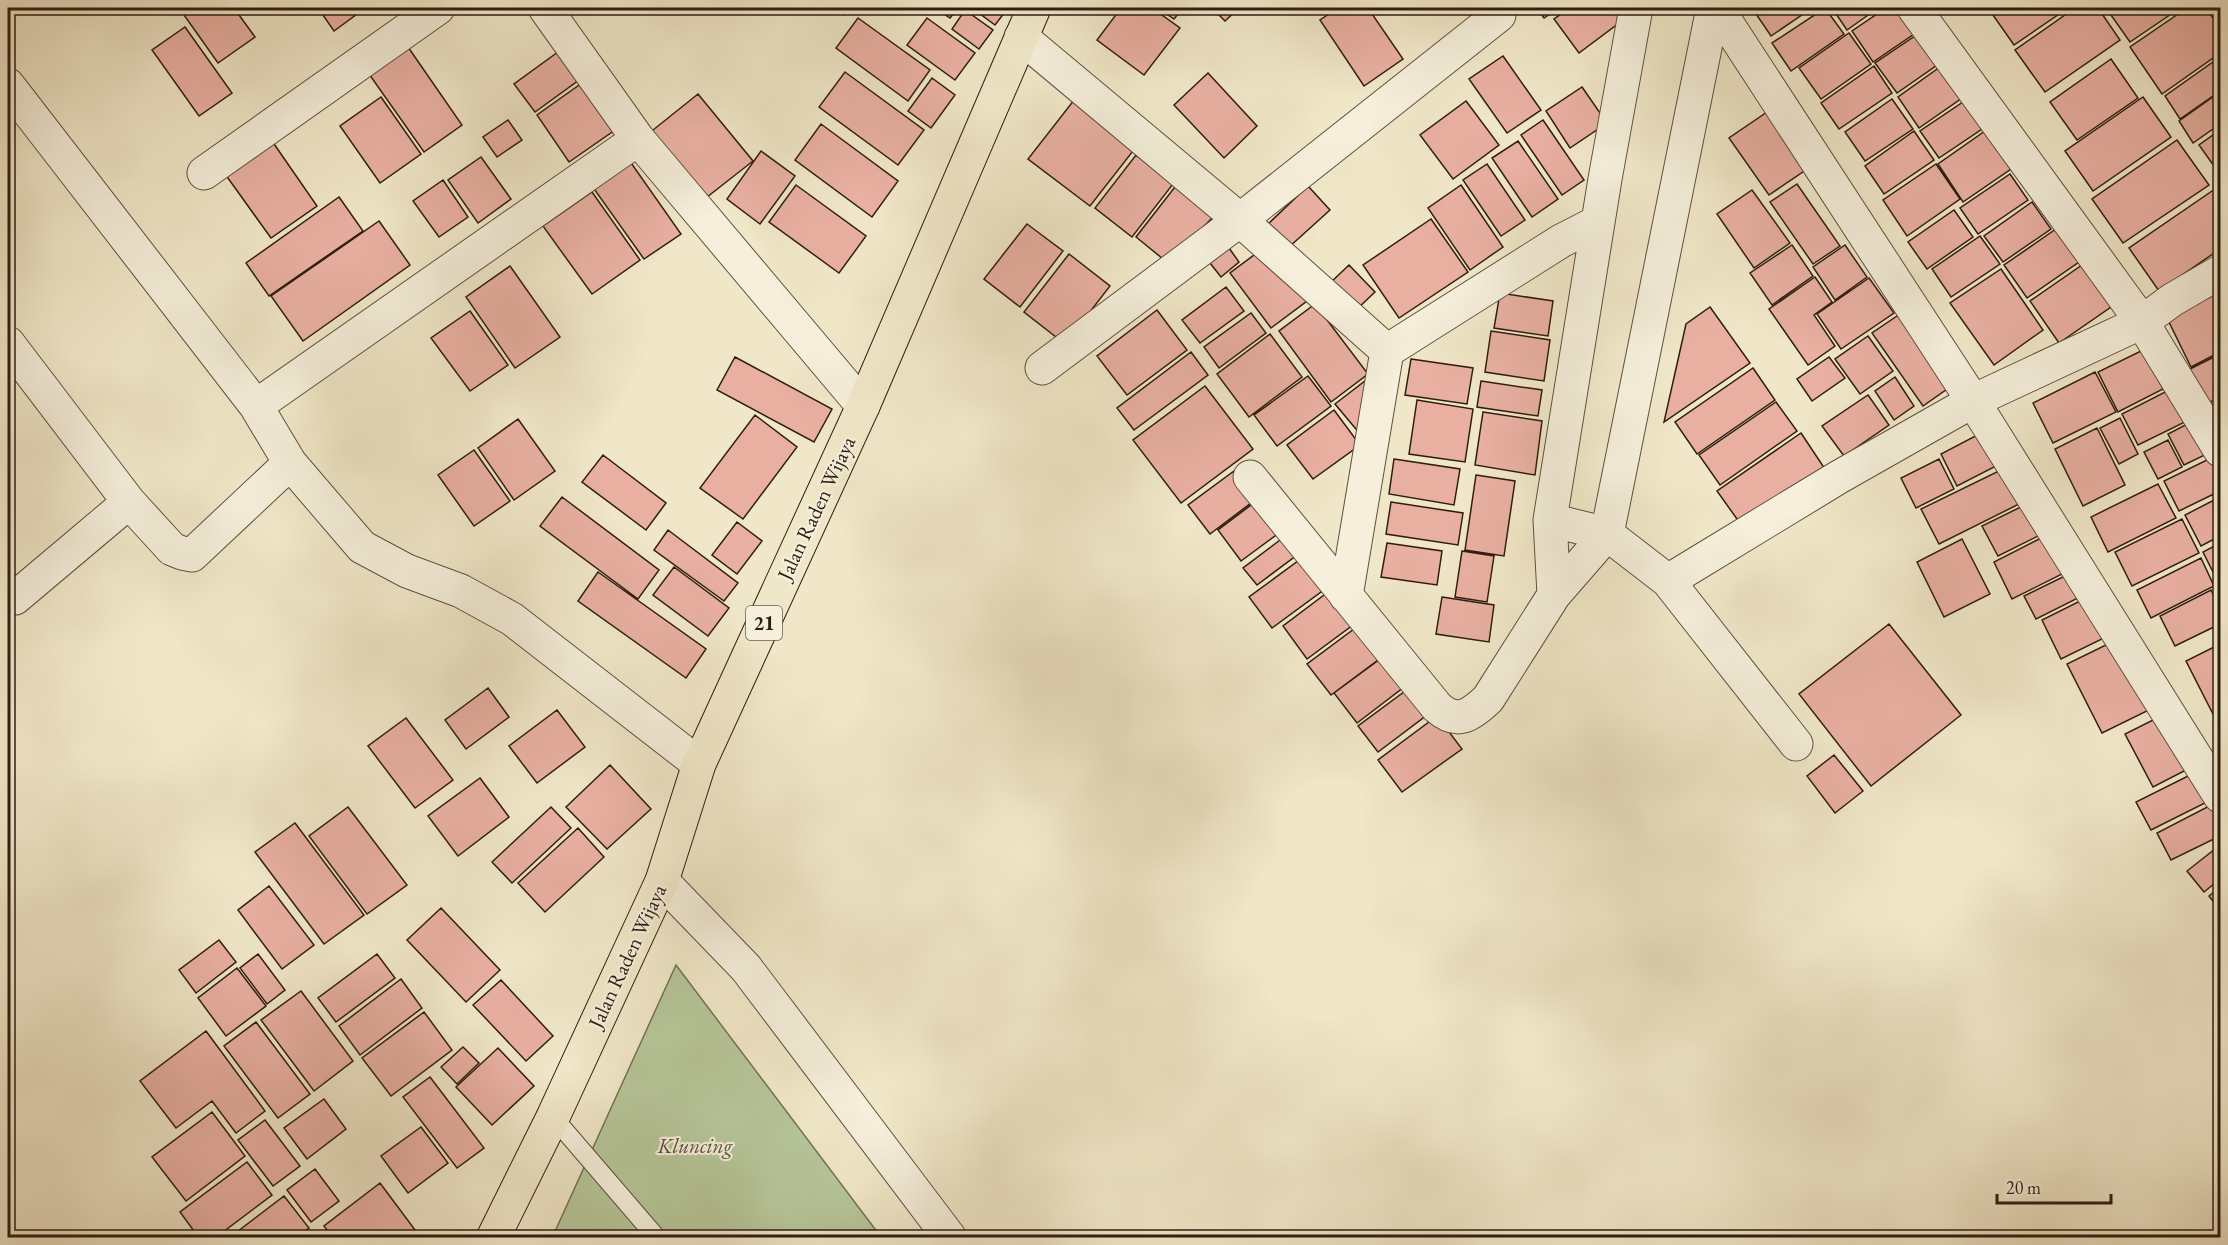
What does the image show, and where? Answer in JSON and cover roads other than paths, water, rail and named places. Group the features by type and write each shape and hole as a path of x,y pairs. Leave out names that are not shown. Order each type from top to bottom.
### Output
{"highway":[{"name":"Jalan Raden Wijaya","path":"493,1238 553,1117 662,881 699,764 862,406 1034,8"}],"street":[{"path":"204,173 438,8"},
{"path":"545,8 638,139 862,406"},
{"path":"1554,596 1550,520 1598,222 1636,8"},
{"path":"1715,8 1973,401 2220,796"},
{"path":"1250,477 1437,707 1446,715 1462,717 1475,712 1488,699 1554,596 1607,534 1715,8"},
{"path":"1914,8 2142,322 2220,450"},
{"path":"1042,368 1240,220 1498,15"},
{"path":"1021,37 1240,220 1387,351"},
{"path":"8,84 256,406 290,463 362,547 407,571 461,591 512,619 699,764"},
{"path":"256,406 638,139"},
{"path":"1346,596 1387,351 1561,241 1598,222"},
{"path":"1668,581 1839,477 1973,401 2142,322 2172,300 2220,272"},
{"path":"8,343 129,502 172,549 192,555 290,463"},
{"path":"8,597 15,598 129,502"},
{"path":"1550,520 1607,534 1668,581 1796,744"},
{"path":"662,881 746,968 950,1238"}],"lane":[{"path":"553,1117 657,1238"}],"park label":[{"name":"Kluncing","path":"695,1145"}]}
